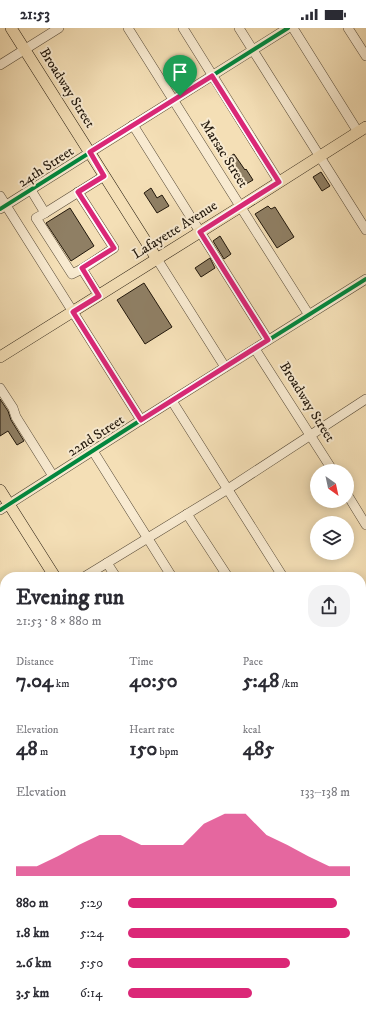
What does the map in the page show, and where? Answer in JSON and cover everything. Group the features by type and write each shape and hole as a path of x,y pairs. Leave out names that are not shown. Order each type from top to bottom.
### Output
{"main road":[{"name":"Broadway Street","path":"11,28 156,259"},
{"name":"Lafayette Avenue","path":"0,357 362,129"},
{"path":"0,490 4,507 50,572"}],"street":[{"path":"0,65 59,28"},
{"name":"Marsac Street","path":"128,28 309,314"},
{"path":"183,28 279,182"},
{"path":"239,28 366,230"},
{"name":"24th Street","path":"3,207 288,28"},
{"path":"293,28 362,129"},
{"path":"348,28 366,56"},
{"path":"133,125 268,340"},
{"path":"78,192 114,248 72,274 36,218 45,213 78,192 104,176"},
{"path":"30,190 45,213"},
{"path":"0,196 3,207 73,312 141,420"},
{"name":"Broadway Street","path":"156,259 225,367"},
{"path":"82,268 99,296"},
{"name":"22nd Street","path":"4,507 366,279"},
{"name":"Broadway Street","path":"255,349 328,464"},
{"path":"0,388 13,408 16,417 53,476"},
{"path":"92,572 228,489 366,399"},
{"path":"172,401 280,572"},
{"path":"93,451 169,572"},
{"path":"354,505 366,524"},
{"path":"187,514 225,572"},
{"path":"107,563 113,572"}],"building":[{"path":"234,154 253,180 241,187 224,160"},
{"path":"321,172 330,186 322,191 313,177"},
{"path":"151,188 157,198 162,195 169,206 157,213 144,193"},
{"path":"268,206 271,209 275,207 294,237 277,248 255,214"},
{"path":"70,208 94,246 71,261 46,223"},
{"path":"220,236 231,254 224,259 213,241"},
{"path":"210,258 215,268 201,277 195,268"},
{"path":"144,283 172,327 145,344 117,300"},
{"path":"0,399 24,441 17,445 8,431 0,436"}],"cycle path":[{"path":"0,209 288,28"},
{"path":"0,510 366,279"}],"route":[{"path":"212,76 279,182 200,232 268,340 141,420 73,312 99,296 82,268 114,248 78,192 104,176 90,152 180,96 212,76"}]}
